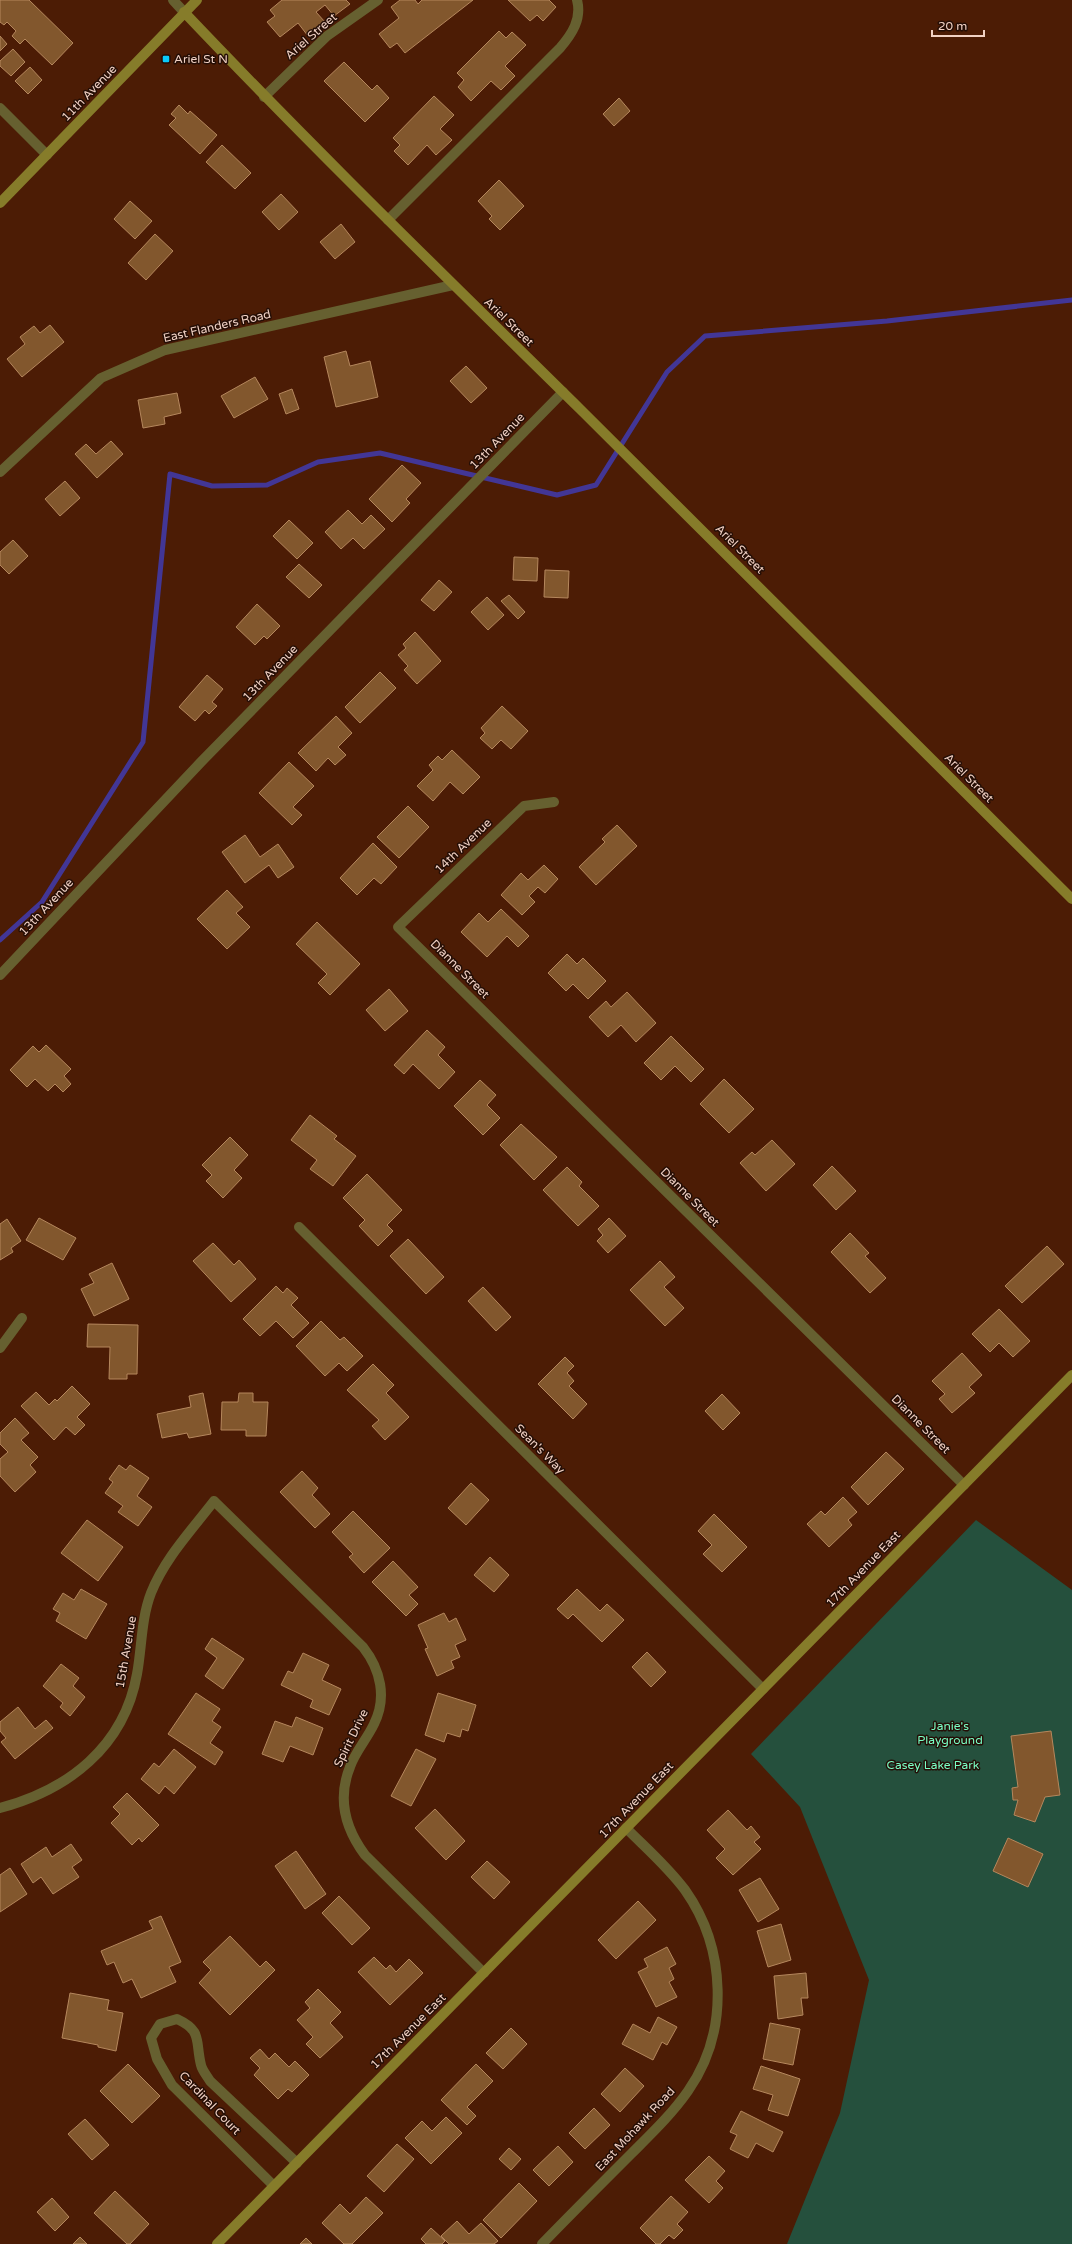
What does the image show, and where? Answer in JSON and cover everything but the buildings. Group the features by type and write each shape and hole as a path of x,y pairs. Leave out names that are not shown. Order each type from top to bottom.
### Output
{"street":[{"name":"Ariel Street","path":"174,0 264,97 563,392 1072,899"},
{"name":"11th Avenue","path":"0,203 196,0"},
{"name":"Ariel Street","path":"264,97 327,36 378,0"},
{"path":"388,220 560,48 572,34 577,21 578,6 576,0"},
{"path":"0,108 47,155"},
{"name":"East Flanders Road","path":"0,472 101,378 164,350 453,285"},
{"name":"13th Avenue","path":"0,975 201,762 563,392"},
{"name":"14th Avenue","path":"398,927 524,806 554,802"},
{"name":"Dianne Street","path":"398,927 964,1485"},
{"name":"Sean's Way","path":"299,1227 763,1689"},
{"path":"0,1348 22,1318"},
{"name":"17th Avenue East","path":"217,2244 1072,1375"},
{"name":"15th Avenue","path":"0,1808 23,1802 44,1793 71,1777 96,1758 110,1739 132,1694 137,1676 144,1619 150,1595 174,1550 214,1501"},
{"name":"Spirit Drive","path":"214,1501 358,1642 371,1657 380,1680 380,1705 374,1723 350,1767 344,1785 343,1804 346,1822 353,1840 365,1855 484,1973"},
{"name":"East Mohawk Road","path":"542,2244 669,2115 689,2091 704,2063 712,2039 717,2014 718,1989 716,1964 710,1940 698,1910 684,1889 626,1828"},
{"name":"Cardinal Court","path":"274,2186 172,2086 157,2059 151,2038 160,2024 177,2019 190,2025 198,2040 201,2066 210,2081 297,2163"}],"green space":[{"name":"Casey Lake Park","path":"976,1520 1072,1590 1072,2244 787,2244 840,2113 869,1980 800,1807 751,1754"}],"waterway":[{"path":"0,940 42,902 143,742 170,474 212,486 267,485 318,462 380,453 557,495 596,485 667,372 705,336 887,321 1072,300"}],"place":[{"name":"Ariel St N","path":"166,59"}],"park label":[{"name":"Janie's Playground","path":"950,1733"}]}
